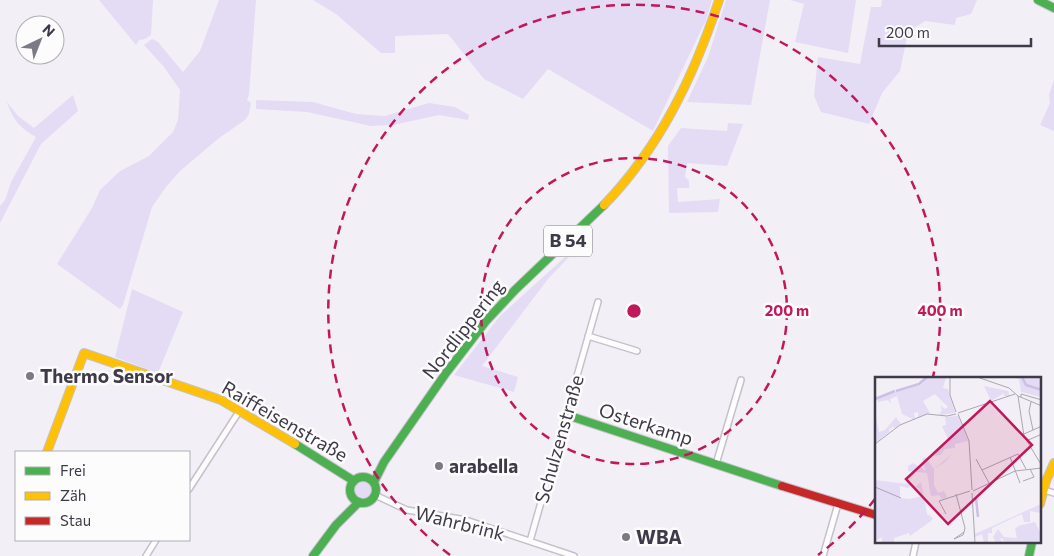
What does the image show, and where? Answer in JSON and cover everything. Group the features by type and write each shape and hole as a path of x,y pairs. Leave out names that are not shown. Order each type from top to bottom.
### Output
{"street":[{"name":"Nordlippering","path":"370,480 486,321 513,292 608,202 642,161 670,117 689,80 719,0"},
{"path":"1038,0 1054,8"},
{"name":"Schulzenstraße","path":"530,541 598,302"},
{"path":"588,336 637,351"},
{"name":"Raiffeisenstraße","path":"47,451 84,353 221,400 354,481"},
{"path":"716,464 741,380"},
{"path":"190,487 240,410"},
{"name":"Osterkamp","path":"566,415 875,515"},
{"path":"1042,497 1054,463"},
{"path":"362,477 370,480 376,490 375,496 369,501 356,499 351,488 354,481 362,477"},
{"path":"1044,490 1054,493"},
{"name":"Wahrbrink","path":"375,496 407,510 466,520 574,556"},
{"path":"313,556 356,499"},
{"path":"823,556 838,504"},
{"path":"146,556 154,542"}],"shaded area":[{"path":"99,0 153,0 151,35 139,40 136,45"},
{"path":"219,0 256,0 247,100 251,103 249,114 245,120 219,138 180,171 152,207 123,305 120,309 57,264 92,208 100,190 120,171 149,156 173,132 178,120 180,90 164,67 144,45 152,39 158,42 183,72 200,51"},
{"path":"313,0 712,0 706,20 653,131 548,69 523,99 484,79 448,34 395,36 395,53 381,53 336,14"},
{"path":"726,0 770,0 751,105 687,102 708,57"},
{"path":"790,0 856,0 848,53 795,42 804,4"},
{"path":"882,0 977,0 971,14 956,18 955,25 925,21 914,28 907,37 900,71 882,93 869,124 821,112 814,96 818,57 860,64 871,7 881,7"},
{"path":"1054,79 1054,131 1040,125 1050,103 1049,95"},
{"path":"73,95 78,111 41,144 0,223 0,206 5,200 11,182 36,137 18,123 7,102 18,116 34,128"},
{"path":"256,100 313,102 356,114 385,116 429,103 455,107 469,115 468,120 439,115 393,125 371,126 307,112 256,109"},
{"path":"728,123 743,124 727,166 687,163 685,177 689,181 689,188 677,188 678,202 720,199 718,212 669,213 668,146 681,128 727,131"},
{"path":"570,256 548,279 482,366 518,377 514,392 454,375 500,316 565,257"},
{"path":"132,289 183,312 158,373 115,357"},
{"path":"364,480 371,483 374,490 371,497 364,500 357,497 354,490 357,483"}],"traffic: fast":[{"path":"1038,0 1054,8"},
{"path":"374,482 384,462 446,373 486,321 515,290 604,205"},
{"path":"567,415 782,486"},
{"path":"295,444 354,481"},
{"path":"363,477 372,481 376,490 372,499 363,503 354,499 350,490 354,481 363,477"},
{"path":"313,556 336,525 359,502"},
{"path":"1029,556 1032,544"}],"traffic: slow":[{"path":"604,205 642,159 673,109 698,56 719,0"},
{"path":"47,451 84,353 221,400 295,444"},
{"path":"1042,496 1054,463"}],"traffic: jam":[{"path":"782,486 875,515"}],"place":[{"name":"Thermo Sensor","path":"30,376"},
{"name":"arabella","path":"439,466"},
{"name":"WBA","path":"626,537"}]}
